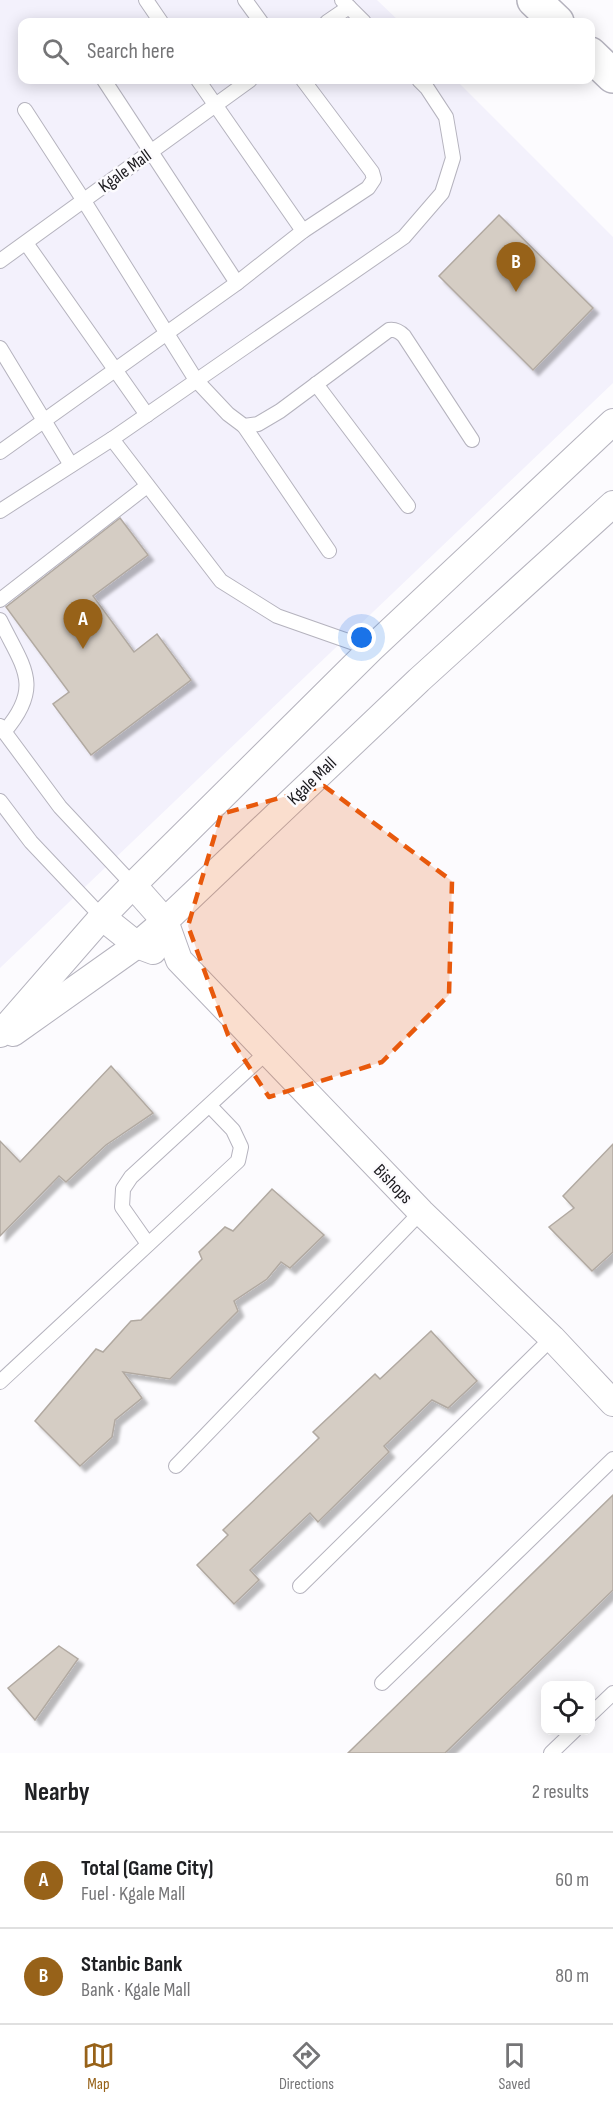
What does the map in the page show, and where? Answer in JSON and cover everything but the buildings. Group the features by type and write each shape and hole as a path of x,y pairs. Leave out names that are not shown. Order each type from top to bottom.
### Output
{"highway":[{"path":"534,0 553,18"},
{"path":"595,58 613,76"}],"street":[{"path":"0,1034 102,916 133,885 371,650 613,422"},
{"name":"Kgale Mall","path":"0,1043 137,945 165,921 419,680 613,504"},
{"path":"133,885 165,921"},
{"name":"Bishops","path":"102,916 137,945 179,960"},
{"name":"Bishops","path":"165,921 179,960 421,1212 552,1338 613,1403"}],"lane":[{"path":"146,0 158,18"},
{"path":"245,0 258,18"},
{"path":"331,18 345,3 360,18"},
{"path":"107,84 237,283"},
{"path":"201,84 303,231"},
{"name":"Kgale Mall","path":"0,261 244,84"},
{"path":"0,452 237,283 303,231 368,188 374,179 372,172 306,84"},
{"path":"2,505 112,439 404,237 442,193 453,158 446,117 422,84"},
{"path":"25,110 196,380 228,414 244,426 329,551"},
{"path":"26,243 147,415"},
{"path":"244,426 258,424 280,411 389,330 400,332 472,440"},
{"path":"0,348 71,465"},
{"path":"316,384 408,506"},
{"path":"112,439 221,581 277,616 371,650"},
{"path":"0,600 147,486"},
{"path":"0,620 27,675 26,697 16,718 2,729 60,807 133,885"},
{"path":"0,801 31,842 102,916"},
{"path":"148,1245 122,1207 123,1189 130,1177 267,1052"},
{"path":"0,1382 238,1161 241,1147 233,1130 210,1106"},
{"path":"176,1466 421,1212"},
{"path":"300,1586 552,1338"},
{"path":"382,1683 613,1459"},
{"path":"595,1711 613,1693"},
{"path":"551,1753 570,1735"}],"highlighted area":[{"path":"324,786 452,881 449,995 382,1062 269,1097 228,1035 188,926 221,814"}],"shaded area":[{"path":"0,0 377,0 396,18 18,18 18,84 460,84 613,237 613,383 0,968"}],"place":[{"name":"Stanbic Bank","path":"516,292"},
{"name":"Total (Game City)","path":"83,649"}]}
